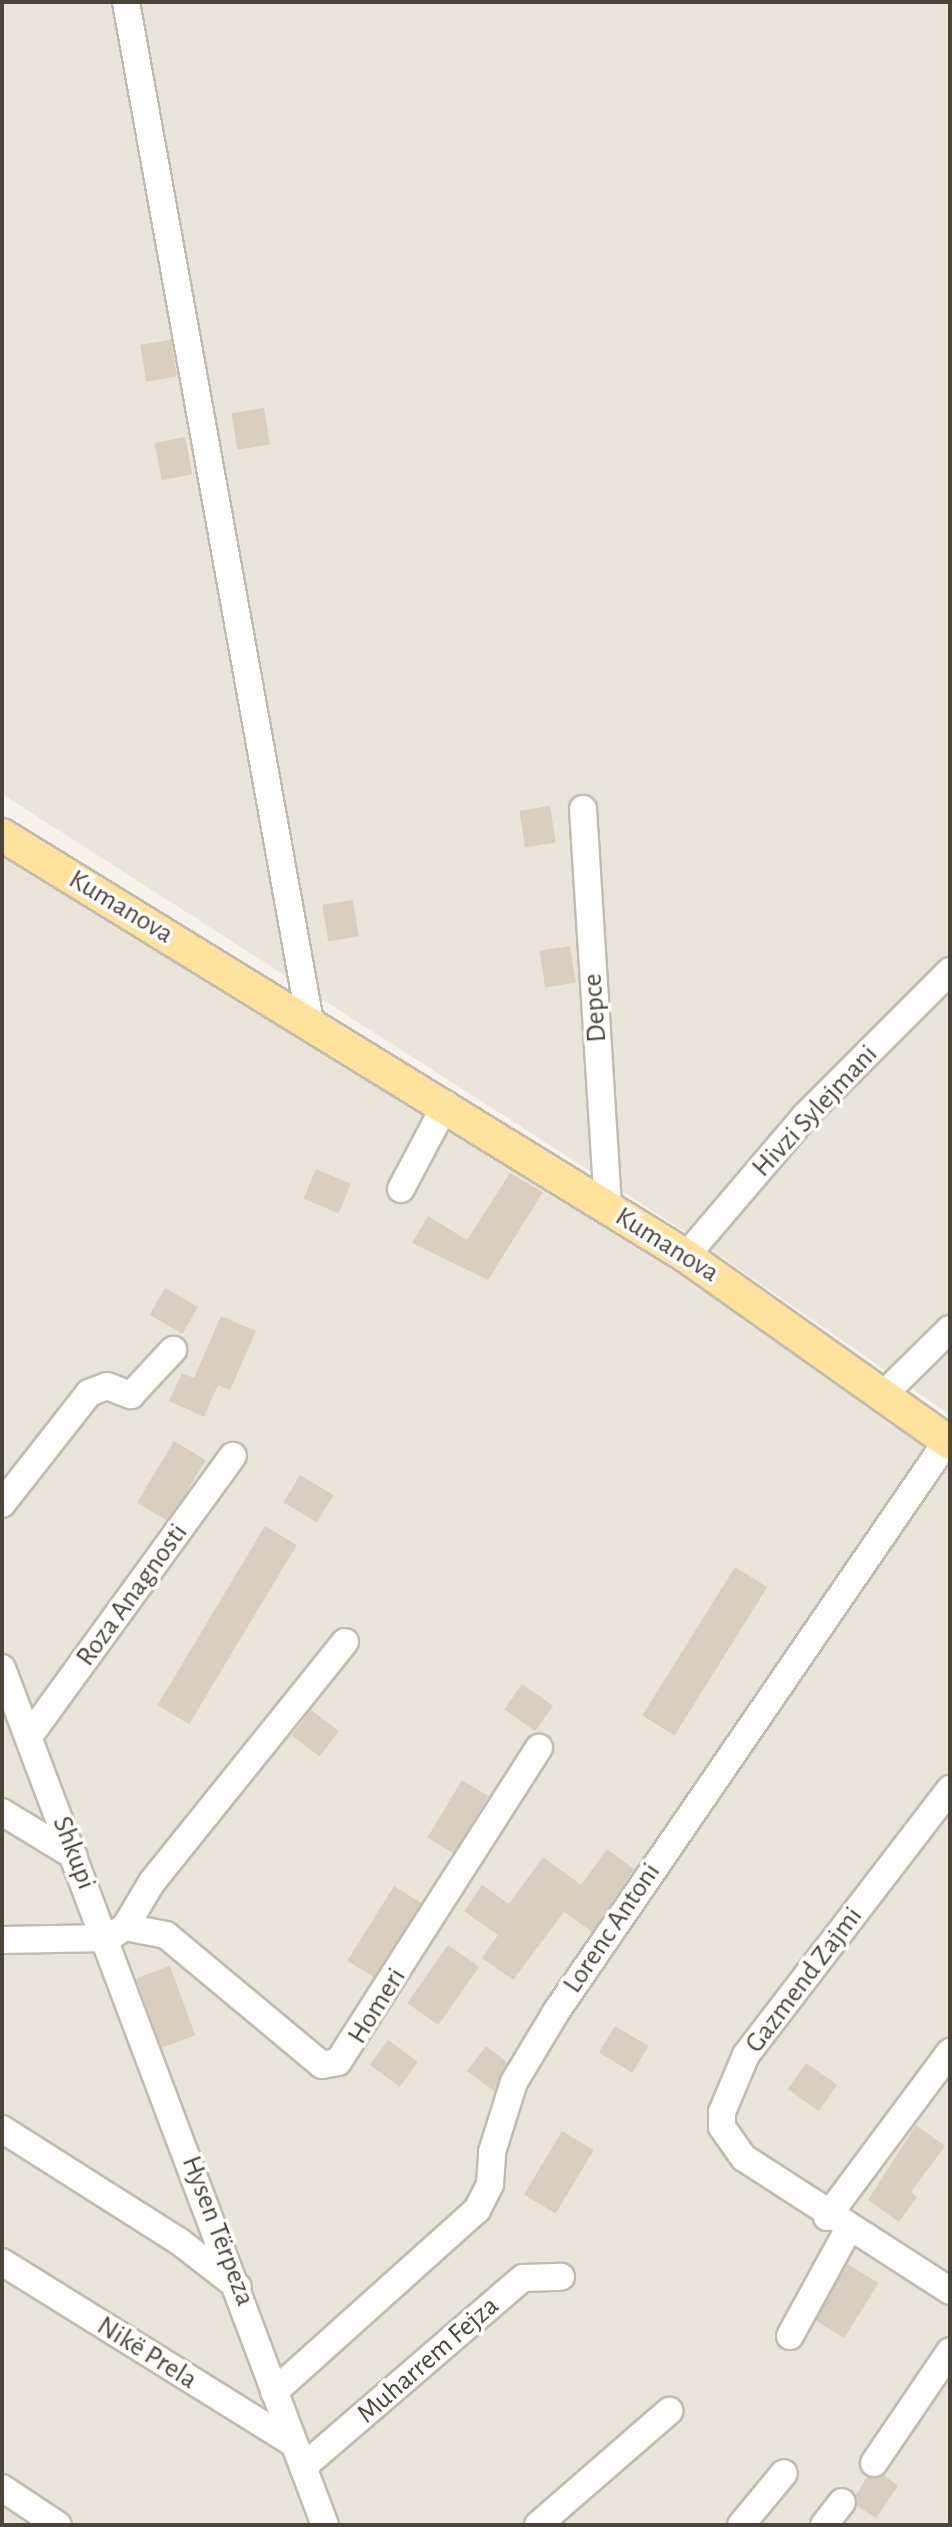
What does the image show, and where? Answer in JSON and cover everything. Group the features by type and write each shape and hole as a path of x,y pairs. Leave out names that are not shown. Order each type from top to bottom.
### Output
{"main road":[{"name":"Kumanova","path":"2,835 446,1104 686,1256 949,1442"}],"street":[{"path":"126,2 310,1022"},
{"name":"Depce","path":"583,809 608,1208"},
{"name":"Hivzi Sylejmani","path":"686,1256 805,1116 950,971"},
{"path":"401,1189 446,1104"},
{"path":"883,1395 950,1329"},
{"path":"2,1504 89,1393 107,1386 131,1395 173,1350"},
{"name":"Lorenc Antoni","path":"274,2392 477,2210 490,2184 492,2152 514,2082 556,2012 949,1442"},
{"name":"Roza Anagnosti","path":"30,1735 233,1456"},
{"path":"2,1940 117,1932 152,1882 345,1642"},
{"name":"Shkupi","path":"2,1668 74,1856 117,1932"},
{"name":"Homeri","path":"117,1932 145,1926 166,1935 322,2065 338,2062 539,1748"},
{"name":"Gazmend Zajmi","path":"950,1789 746,2055 722,2112 722,2127 744,2158 838,2223 950,2291"},
{"path":"2,1812 74,1856"},
{"name":"Hysen Tërpeza","path":"117,1932 274,2392 325,2525"},
{"path":"790,2336 838,2223 950,2052"},
{"path":"2,2129 180,2242 239,2288"},
{"name":"Nikë Prela","path":"2,2262 298,2455"},
{"name":"Muharrem Fejza","path":"298,2455 523,2278 561,2277"},
{"path":"874,2463 950,2351"},
{"path":"538,2525 669,2411"},
{"path":"741,2525 784,2473"},
{"path":"2,2488 58,2525"},
{"path":"824,2525 842,2502"}],"shaded area":[{"path":"2,2 950,2 950,1415 690,1235 2,794"},
{"path":"2,846 707,1274 950,1462 950,2525 2,2525"}],"building":[{"path":"171,340 177,377 146,381 140,345"},
{"path":"264,408 270,445 237,450 231,413"},
{"path":"185,437 192,474 162,480 155,443"},
{"path":"550,806 556,843 525,847 519,811"},
{"path":"353,900 359,937 328,941 322,905"},
{"path":"570,946 576,983 545,987 539,951"},
{"path":"316,1169 351,1184 338,1213 303,1198"},
{"path":"510,1173 543,1192 488,1280 412,1243 428,1216 467,1240"},
{"path":"165,1288 198,1307 182,1334 150,1315"},
{"path":"221,1316 256,1331 230,1390 218,1385 204,1417 169,1401 182,1373 194,1378"},
{"path":"174,1441 206,1460 169,1522 137,1503"},
{"path":"300,1475 333,1495 317,1523 284,1502"},
{"path":"265,1526 297,1545 189,1724 157,1705"},
{"path":"735,1567 767,1587 674,1736 642,1715"},
{"path":"522,1684 553,1706 535,1731 504,1709"},
{"path":"311,1710 339,1731 320,1757 292,1736"},
{"path":"462,1780 489,1796 454,1853 427,1837"},
{"path":"607,1849 634,1869 592,1932 564,1912 513,1980 482,1958 498,1935 464,1911 482,1885 509,1904 543,1857 581,1885"},
{"path":"394,1886 421,1903 375,1978 347,1961"},
{"path":"448,1945 479,1967 438,2025 407,2003"},
{"path":"170,1966 195,2036 161,2048 136,1978"},
{"path":"615,2026 648,2046 632,2073 599,2053"},
{"path":"388,2040 418,2062 400,2087 370,2065"},
{"path":"486,2046 507,2062 494,2091 467,2071"},
{"path":"806,2063 837,2085 819,2111 788,2089"},
{"path":"916,2125 945,2146 911,2192 917,2197 899,2222 868,2200"},
{"path":"562,2131 594,2150 556,2213 524,2194"},
{"path":"848,2264 879,2283 844,2338 814,2319"},
{"path":"884,2475 898,2486 876,2518 857,2506 856,2495 867,2477"}]}
